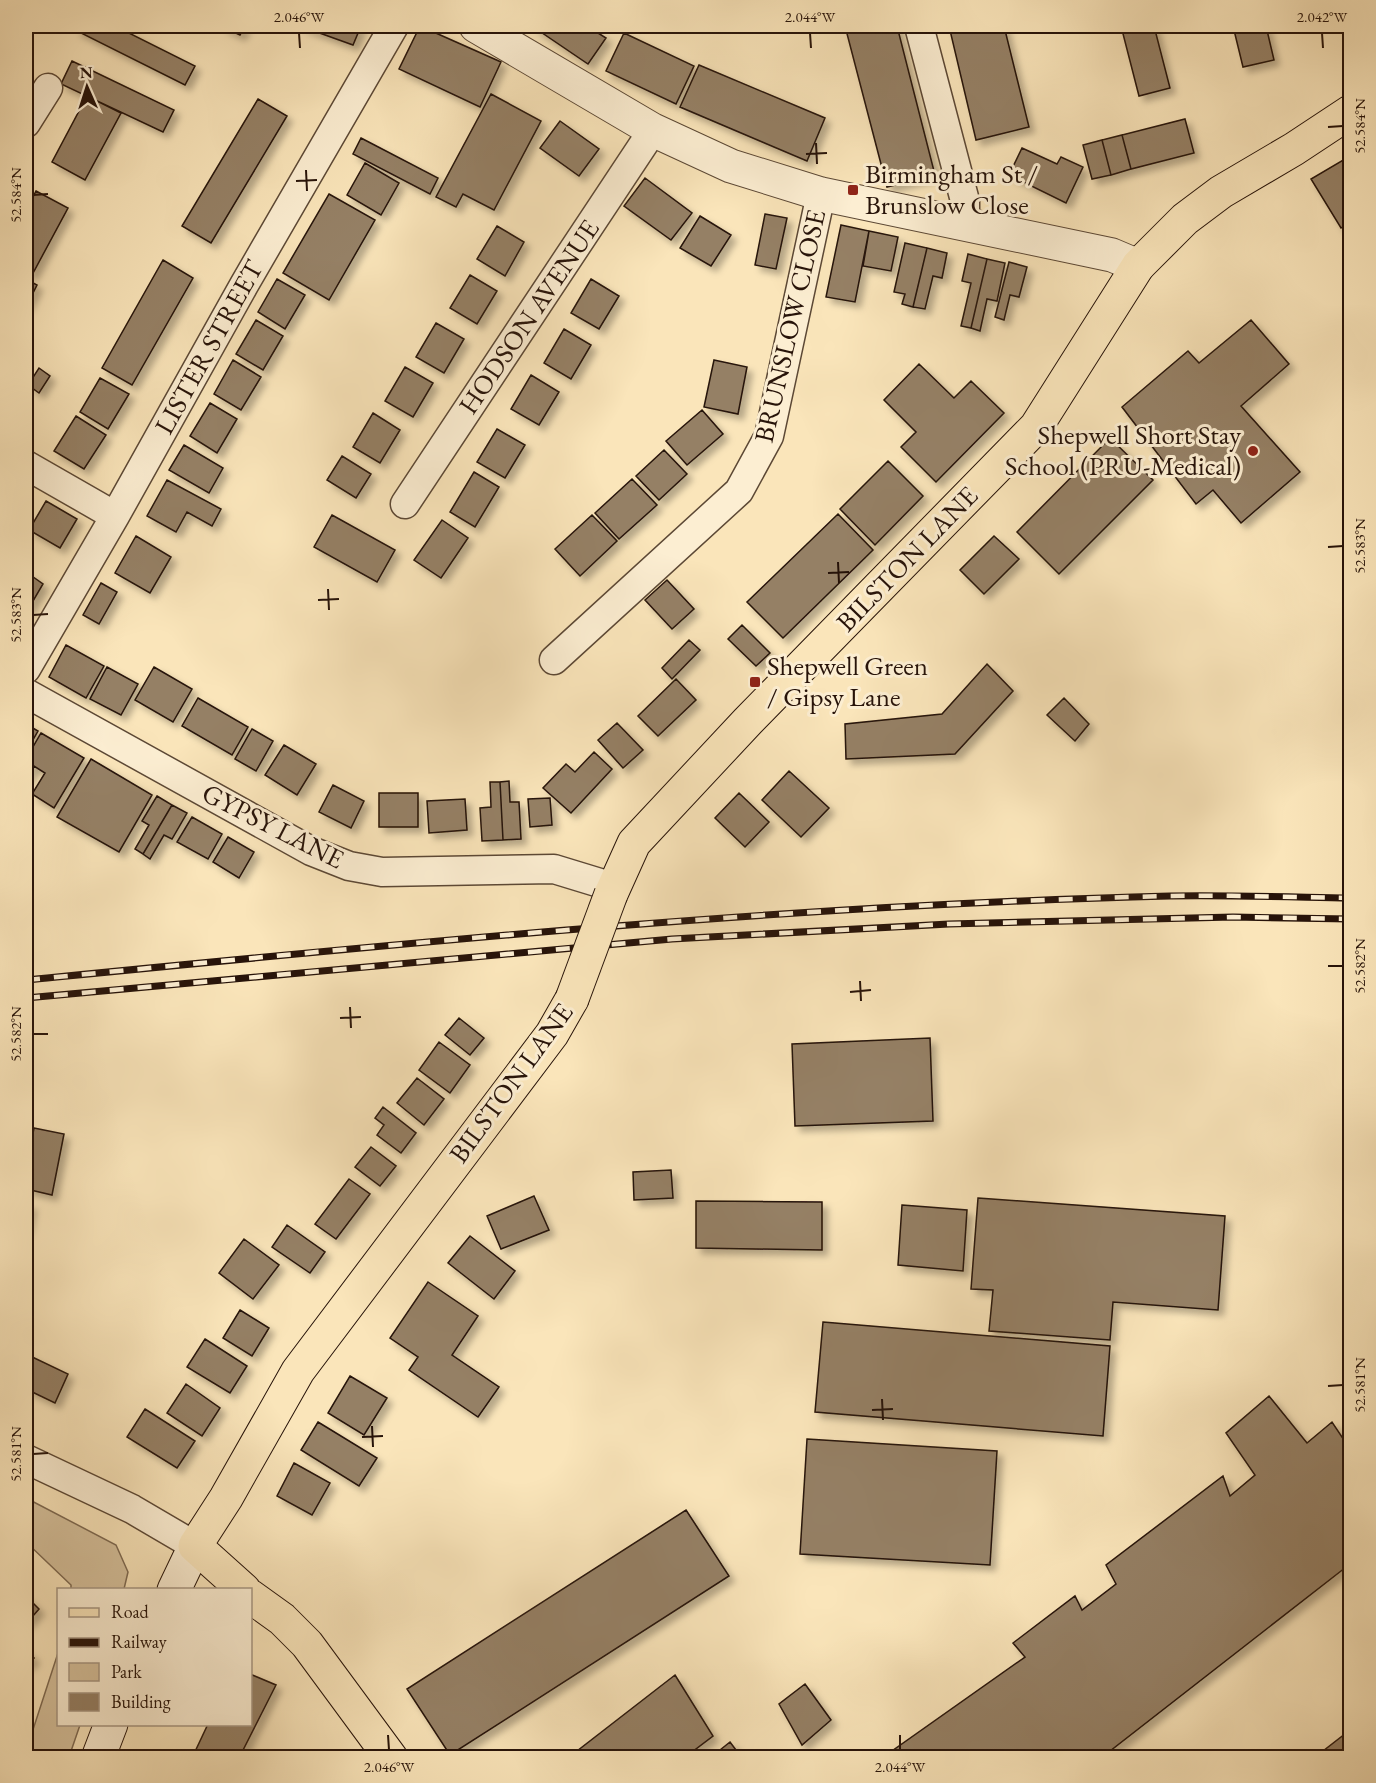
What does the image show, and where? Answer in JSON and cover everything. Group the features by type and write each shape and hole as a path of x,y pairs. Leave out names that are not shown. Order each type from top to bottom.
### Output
{"main road":[{"name":"BILSTON LANE","path":"195,1546 226,1498 298,1371 552,1034 572,999 612,890 634,843 756,712 1036,427 1138,266 1185,219 1221,192 1294,149 1350,112"},
{"path":"195,1546 242,1588"},
{"path":"252,1597 282,1619 307,1644 391,1758"}],"street":[{"name":"LISTER STREET","path":"26,669 394,26"},
{"path":"476,26 653,130 730,166 821,194 1112,255 1138,266"},
{"path":"919,26 965,201 965,224"},
{"path":"26,123 48,88"},
{"name":"HODSON AVENUE","path":"405,504 653,130"},
{"name":"BRUNSLOW CLOSE","path":"554,660 739,491 769,436 821,194"},
{"path":"26,465 115,516"},
{"name":"GYPSY LANE","path":"26,693 311,851 349,866 382,872 554,869 612,890"},
{"path":"26,1459 132,1509 195,1546"},
{"name":"BILSTON LANE","path":"175,1588 195,1546"},
{"path":"98,1758 111,1726"}],"green space":[{"path":"26,1498 116,1545 128,1572 124,1588 71,1588 71,1585 26,1542"},
{"path":"57,1656 57,1726 80,1726 69,1757 26,1757"}],"building":[{"path":"77,26 115,26 195,66 185,85 75,30"},
{"path":"221,26 245,26 240,35"},
{"path":"300,26 361,26 353,45"},
{"path":"420,26 501,62 480,107 399,69"},
{"path":"532,26 587,26 606,38 588,64"},
{"path":"845,26 897,26 935,175 887,187"},
{"path":"949,26 1004,26 1029,127 976,140"},
{"path":"1121,26 1154,26 1170,88 1139,96"},
{"path":"1233,26 1266,26 1274,60 1243,67"},
{"path":"624,33 694,66 676,104 606,71"},
{"path":"72,61 174,110 163,132 61,84"},
{"path":"699,65 825,118 807,161 680,107"},
{"path":"491,94 541,121 494,210 463,194 456,207 436,197"},
{"path":"87,96 121,113 85,180 52,162"},
{"path":"258,99 287,116 211,243 182,226"},
{"path":"1185,119 1194,153 1131,169 1122,135"},
{"path":"560,121 599,149 579,176 540,148"},
{"path":"1122,135 1131,169 1111,175 1102,140"},
{"path":"361,138 438,178 430,194 353,154"},
{"path":"1102,140 1111,175 1092,179 1083,145"},
{"path":"1022,148 1057,164 1061,157 1083,167 1066,203 1009,175"},
{"path":"1350,156 1350,222 1341,228 1311,179"},
{"path":"365,163 399,183 381,215 347,195"},
{"path":"645,178 692,213 671,240 624,206"},
{"path":"36,191 68,208 32,275 26,272 26,211"},
{"path":"329,194 375,220 329,300 283,273"},
{"path":"765,214 787,218 776,269 755,265"},
{"path":"700,216 731,235 711,266 680,248"},
{"path":"841,225 869,231 855,302 826,297"},
{"path":"497,226 524,242 505,276 477,259"},
{"path":"869,231 898,237 891,271 863,266"},
{"path":"905,243 927,248 913,307 902,304 905,294 894,292"},
{"path":"927,248 947,253 942,278 933,276 925,309 913,307"},
{"path":"968,254 987,259 971,328 961,326 971,283 962,281"},
{"path":"987,259 1005,263 997,301 987,299 980,331 971,328"},
{"path":"163,260 193,278 132,385 102,368"},
{"path":"1009,262 1027,267 1019,297 1010,295 1004,320 995,317"},
{"path":"470,275 497,291 477,324 450,308"},
{"path":"26,279 37,285 26,307"},
{"path":"277,279 305,295 285,329 258,312"},
{"path":"591,279 619,296 599,329 571,313"},
{"path":"256,320 283,336 263,370 236,354"},
{"path":"1251,320 1289,364 1241,406 1300,472 1241,523 1213,490 1196,504 1122,407 1188,351 1199,363"},
{"path":"436,323 464,339 444,373 416,357"},
{"path":"564,329 591,345 571,379 544,363"},
{"path":"233,360 261,377 241,410 214,394"},
{"path":"714,360 747,367 738,414 704,407"},
{"path":"919,364 954,398 971,381 1004,413 936,482 901,447 916,432 884,400"},
{"path":"405,367 433,383 413,417 385,401"},
{"path":"39,368 50,376 39,393 28,385"},
{"path":"531,375 559,392 539,425 511,409"},
{"path":"100,378 129,394 108,429 80,412"},
{"path":"210,403 237,419 217,453 190,436"},
{"path":"702,410 723,434 687,465 666,441"},
{"path":"373,413 400,430 380,463 353,447"},
{"path":"76,416 106,435 84,469 54,451"},
{"path":"497,429 525,445 505,478 477,462"},
{"path":"1110,438 1153,480 1059,574 1017,532"},
{"path":"184,445 223,468 209,493 169,470"},
{"path":"664,450 687,474 659,500 636,476"},
{"path":"342,456 371,474 356,498 327,480"},
{"path":"888,461 923,496 875,545 840,509"},
{"path":"474,472 499,487 475,527 450,512"},
{"path":"632,479 657,505 619,539 595,513"},
{"path":"167,480 221,509 212,526 187,512 176,532 147,516"},
{"path":"46,501 77,519 60,548 29,530"},
{"path":"838,514 873,550 783,638 747,602"},
{"path":"332,515 395,550 377,582 314,547"},
{"path":"592,515 617,541 580,576 555,549"},
{"path":"442,520 468,538 441,578 414,560"},
{"path":"136,536 171,557 150,593 115,573"},
{"path":"994,536 1019,559 984,594 960,570"},
{"path":"29,574 43,584 26,613 26,579"},
{"path":"667,580 694,609 672,629 645,600"},
{"path":"101,583 117,592 99,624 83,615"},
{"path":"742,625 770,653 756,666 728,639"},
{"path":"689,640 700,650 672,679 662,668"},
{"path":"66,645 104,666 86,698 49,677"},
{"path":"987,664 1013,691 955,754 846,759 845,724 942,714"},
{"path":"107,667 138,684 121,715 90,699"},
{"path":"154,667 192,689 173,722 135,700"},
{"path":"676,679 696,700 658,736 638,716"},
{"path":"198,698 248,727 232,755 182,726"},
{"path":"1064,698 1089,724 1075,741 1047,715"},
{"path":"617,723 643,750 623,768 598,740"},
{"path":"26,724 38,731 26,752"},
{"path":"252,729 273,741 256,771 235,759"},
{"path":"41,733 84,758 54,808 32,794 45,773 34,766 26,781 26,759"},
{"path":"284,745 316,764 297,795 265,775"},
{"path":"594,752 612,769 571,813 543,788 566,764 575,772"},
{"path":"91,759 152,795 119,852 57,817"},
{"path":"789,771 829,808 801,837 762,800"},
{"path":"509,781 510,802 519,802 521,839 503,840 500,782"},
{"path":"490,782 500,782 503,840 482,841 480,808 491,807"},
{"path":"333,785 364,801 351,828 319,812"},
{"path":"379,793 418,793 418,827 379,827"},
{"path":"739,793 769,822 745,847 715,818"},
{"path":"157,796 172,805 143,854 135,849 149,825 142,821"},
{"path":"550,798 552,825 530,827 528,799"},
{"path":"465,799 467,830 429,833 427,801"},
{"path":"172,805 187,813 172,839 164,835 150,859 143,854"},
{"path":"192,817 222,834 208,859 177,842"},
{"path":"228,837 254,852 239,878 213,862"},
{"path":"459,1018 484,1038 470,1055 445,1035"},
{"path":"930,1038 933,1121 795,1126 792,1044"},
{"path":"439,1042 470,1065 450,1093 419,1070"},
{"path":"417,1078 444,1099 424,1125 397,1103"},
{"path":"383,1107 416,1133 401,1153 377,1135 384,1125 375,1118"},
{"path":"34,1128 64,1134 52,1195 26,1189 26,1169"},
{"path":"371,1147 396,1166 380,1186 355,1167"},
{"path":"671,1170 673,1198 634,1200 633,1172"},
{"path":"349,1179 370,1194 336,1239 315,1224"},
{"path":"534,1196 549,1230 501,1249 487,1216"},
{"path":"978,1198 1225,1216 1218,1310 1113,1302 1110,1340 989,1331 993,1290 971,1289"},
{"path":"696,1201 822,1202 822,1250 696,1248"},
{"path":"26,1204 31,1205 26,1230"},
{"path":"902,1205 967,1210 963,1271 898,1265"},
{"path":"287,1225 325,1252 310,1273 272,1247"},
{"path":"470,1236 515,1271 494,1299 448,1263"},
{"path":"244,1239 279,1265 253,1299 219,1273"},
{"path":"428,1282 478,1316 452,1355 499,1387 478,1417 409,1370 418,1357 390,1338"},
{"path":"240,1310 269,1328 252,1356 223,1338"},
{"path":"823,1322 1110,1346 1103,1436 815,1412"},
{"path":"205,1339 247,1366 230,1393 187,1367"},
{"path":"26,1354 68,1374 55,1403 26,1389"},
{"path":"350,1376 387,1398 364,1435 328,1413"},
{"path":"186,1384 220,1408 202,1436 167,1413"},
{"path":"1269,1396 1307,1443 1332,1422 1350,1449 1350,1564 1101,1758 882,1758 1025,1657 1013,1643 1075,1596 1082,1610 1116,1584 1106,1565 1223,1476 1230,1496 1255,1475 1226,1433"},
{"path":"145,1409 195,1441 177,1468 127,1437"},
{"path":"318,1422 377,1458 359,1486 301,1450"},
{"path":"807,1439 997,1451 990,1565 800,1554"},
{"path":"294,1463 330,1483 312,1515 277,1496"},
{"path":"686,1510 729,1576 450,1755 407,1689"},
{"path":"26,1596 39,1609 26,1624"},
{"path":"26,1650 34,1658 26,1666"},
{"path":"252,1675 276,1685 239,1758 192,1758 207,1726 252,1726"},
{"path":"675,1675 713,1736 684,1758 568,1758"},
{"path":"805,1684 831,1720 802,1745 779,1704"},
{"path":"1350,1730 1350,1758 1314,1758"},
{"path":"730,1742 742,1758 710,1758"}],"railway":[{"path":"26,980 454,940 884,908 1170,896 1350,898"},
{"path":"26,998 672,939 949,924 1233,917 1350,919"}],"place":[{"name":"Birmingham St / Brunslow Close","path":"853,190"},
{"name":"Shepwell Short Stay School (PRU-Medical)","path":"1253,451"},
{"name":"Shepwell Green / Gipsy Lane","path":"755,682"}]}
